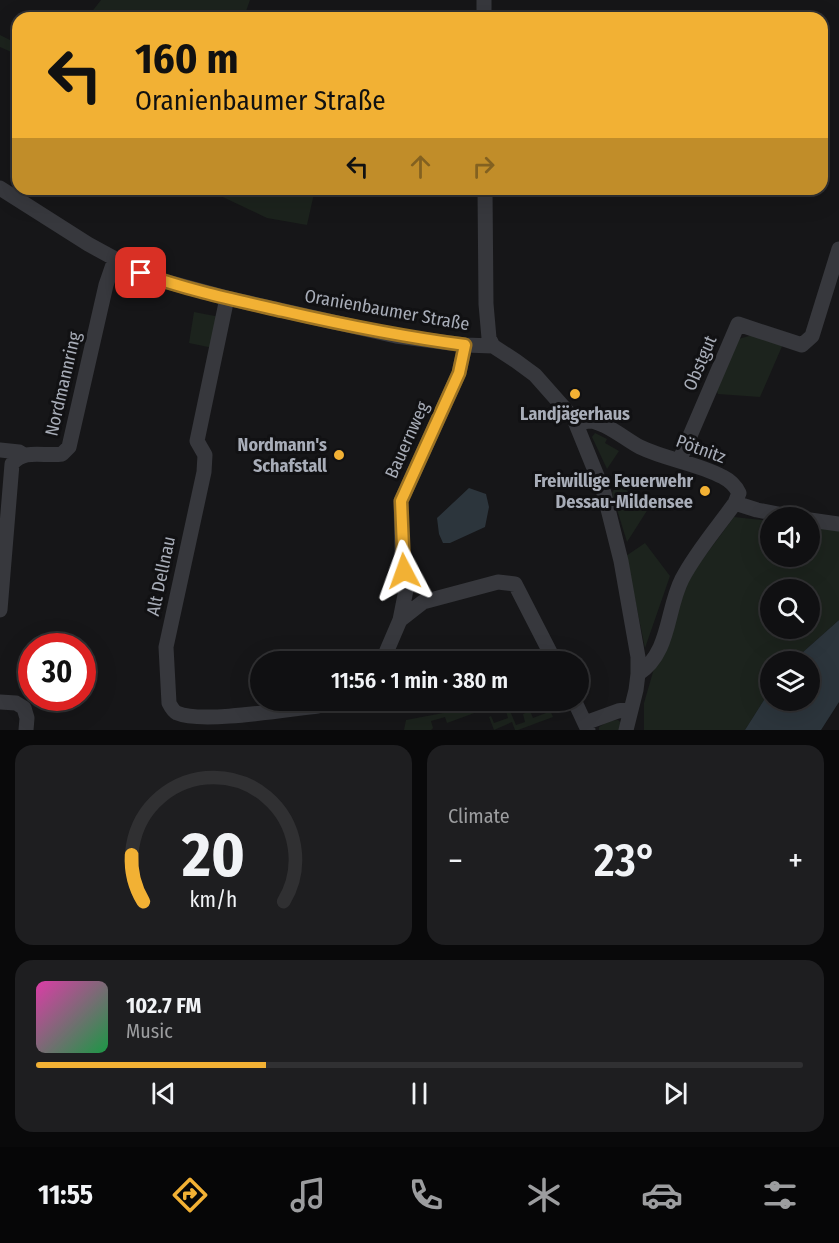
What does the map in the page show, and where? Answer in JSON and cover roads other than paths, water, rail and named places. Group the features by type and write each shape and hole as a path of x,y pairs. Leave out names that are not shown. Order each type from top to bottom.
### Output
{"street":[{"name":"Oranienbaumer Straße","path":"0,188 141,273 227,298 396,336 465,345 493,346 535,375 577,425 604,493 621,561 635,633 638,674 630,709"},
{"path":"485,195 486,304 489,338 493,346"},
{"name":"Obstgut","path":"680,459 738,324 802,345 812,336 839,249"},
{"name":"Nordmannring","path":"0,450 20,452 24,455 62,454 69,447 106,285 115,259"},
{"name":"Alt Dellnau","path":"227,298 197,441 205,455 204,472 166,647 169,703 172,710 179,714 213,717 266,711"},
{"name":"Bauernweg","path":"400,620 406,590 402,552 401,501 459,373 465,345"},
{"name":"Pötnitz","path":"577,425 590,421 598,423 640,447 680,459 723,477 734,484 739,493 735,503"},
{"path":"0,610 4,509 12,464 15,459 24,455"},
{"path":"638,674 649,667 656,655 667,629 680,581 735,503 760,511"},
{"path":"820,521 839,524"},
{"path":"387,651 400,620 423,602 498,582 514,584 549,651"},
{"path":"406,590 423,602"},
{"path":"0,702 15,703 24,708 27,718 26,730"},
{"path":"579,711 587,727 618,711 630,709 626,730"}],"place":[{"name":"Landjägerhaus","path":"575,394"},
{"name":"Nordmann's Schafstall","path":"339,455"},
{"name":"Freiwillige Feuerwehr Dessau-Mildensee","path":"705,491"}]}
